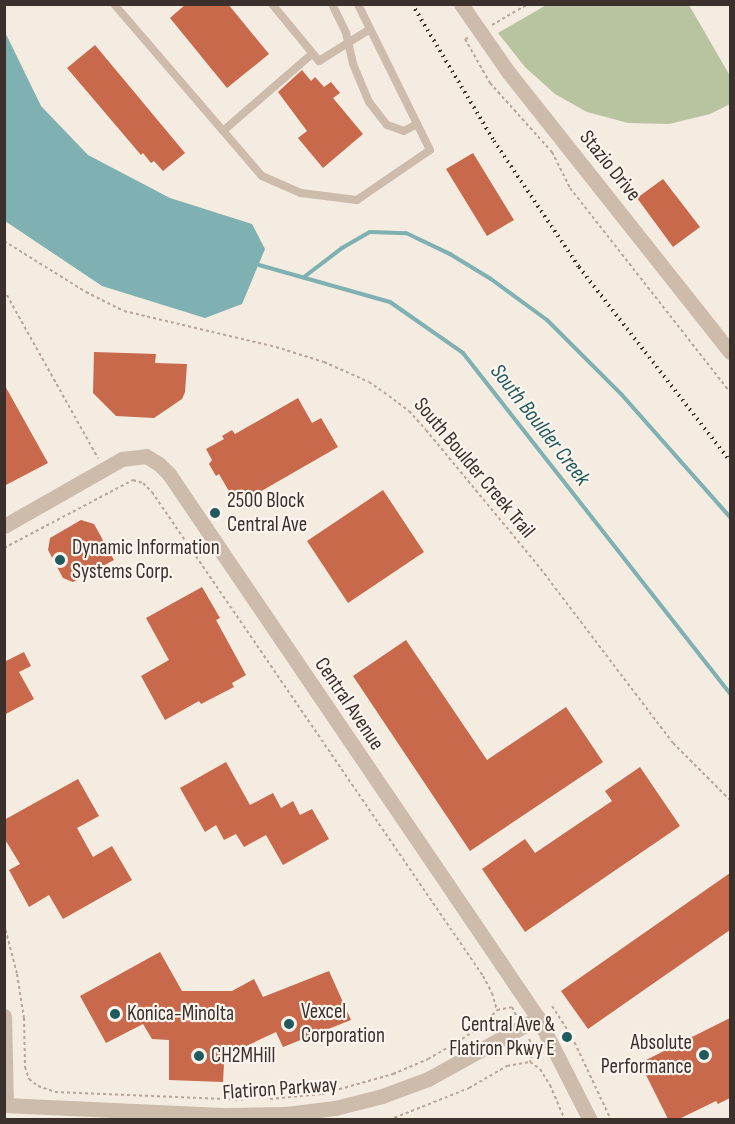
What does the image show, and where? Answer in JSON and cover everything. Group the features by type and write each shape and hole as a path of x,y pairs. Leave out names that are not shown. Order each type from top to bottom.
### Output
{"street":[{"name":"Stazio Drive","path":"460,4 478,33 730,352"},
{"name":"Central Avenue","path":"4,526 129,456 146,456 155,460 169,474 538,1018 590,1119"},
{"path":"4,1016 5,1105"},
{"name":"Flatiron Parkway","path":"5,1105 148,1115 228,1116 335,1108 382,1096 428,1079 538,1018"}],"lane":[{"path":"114,4 262,176 302,193 357,200 430,150 358,4"},
{"path":"272,4 319,61 370,29"},
{"path":"332,4 346,33 353,64 369,102 387,125 404,131 417,124"},
{"path":"223,132 312,54"}],"path":[{"path":"528,4 465,39 490,82 552,152 570,188 730,392"},
{"name":"South Boulder Creek Trail","path":"4,241 86,292 124,311 276,347 315,359 369,382 389,396 420,423 537,564 673,743 730,800"},
{"path":"4,290 104,468"},
{"path":"4,548 133,480 143,483 152,492 456,936 492,993 497,1010"},
{"path":"4,924 17,974 24,1018 25,1066 29,1079 38,1086 55,1092 246,1100"},
{"path":"552,1006 572,1037 611,1119"},
{"path":"263,1100 322,1094 393,1074 428,1059 462,1039 484,1024 497,1010 512,1007 534,1048 530,1062"},
{"path":"389,1119 469,1088 507,1066 530,1062 540,1069 550,1085 565,1119"}],"green space":[{"path":"548,4 689,5 730,76 730,104 710,114 669,124 628,123 587,112 555,94 525,67 498,33"}],"water":[{"path":"4,30 41,106 88,155 170,198 252,224 265,249 242,304 205,318 102,286 5,221"}],"building":[{"path":"186,4 228,4 269,54 227,88 170,18"},
{"path":"95,45 185,153 163,171 154,161 151,163 143,153 141,155 67,68"},
{"path":"302,70 311,81 315,77 324,87 331,82 340,93 333,98 363,134 323,168 298,138 307,131 278,92"},
{"path":"473,153 514,220 487,236 446,169"},
{"path":"663,179 700,227 673,247 637,198"},
{"path":"94,352 156,354 155,363 187,364 185,392 182,399 154,418 116,416 93,393"},
{"path":"4,384 48,463 4,486"},
{"path":"298,398 312,423 321,418 338,447 237,505 219,474 216,476 209,464 212,460 206,449 224,439 222,436 232,430 235,434"},
{"path":"383,490 424,552 348,603 307,541"},
{"path":"81,520 94,524 114,560 73,582 63,578 48,550 50,538"},
{"path":"202,587 220,618 216,620 246,675 232,683 234,687 201,704 199,701 165,720 141,676 169,660 146,618"},
{"path":"406,640 487,760 566,707 603,762 470,851 353,676"},
{"path":"24,652 31,666 19,672 34,699 4,715 4,662"},
{"path":"226,762 250,805 273,793 281,808 293,801 300,815 312,809 329,839 283,865 266,835 244,847 236,834 224,840 216,825 205,832 180,788"},
{"path":"640,767 680,826 525,932 482,869 525,839 535,853 612,801 605,791"},
{"path":"78,779 99,816 77,828 93,857 112,846 132,880 63,919 49,895 29,907 9,870 20,864 4,838 4,820"},
{"path":"730,873 730,930 588,1029 561,991"},
{"path":"160,952 182,991 232,991 254,979 263,997 329,971 351,1020 283,1047 276,1032 242,1048 225,1045 223,1082 169,1080 169,1040 152,1039 143,1024 106,1043 80,996"},
{"path":"730,1018 730,1098 718,1104 716,1101 679,1119 668,1119 640,1063"}],"waterway":[{"path":"304,277 342,248 370,232 406,233 450,254 491,279 547,320 622,395 730,517"},
{"name":"South Boulder Creek","path":"259,265 390,302 463,353 730,694"}],"railway":[{"path":"412,4 494,141 579,267 730,461"}],"place":[{"name":"2500 Block Central Ave","path":"215,513"},
{"name":"Dynamic Information Systems Corp.","path":"60,560"},
{"name":"Konica-Minolta","path":"115,1014"},
{"name":"Vexcel Corporation","path":"289,1024"},
{"name":"Central Ave & Flatiron Pkwy E","path":"567,1037"},
{"name":"Absolute Performance","path":"704,1055"},
{"name":"CH2MHill","path":"199,1056"}]}
